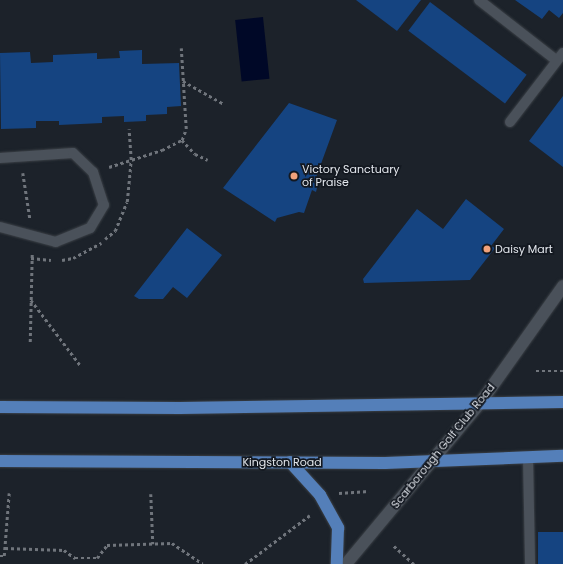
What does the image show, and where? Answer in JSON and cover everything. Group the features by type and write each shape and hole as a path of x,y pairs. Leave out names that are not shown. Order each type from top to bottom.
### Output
{"main road":[{"path":"0,407 180,408 481,402 563,402"},
{"name":"Kingston Road","path":"0,461 432,461 563,456"},
{"path":"290,462 320,495 338,528 337,564"}],"street":[{"name":"Scarborough Golf Club Road","path":"346,564 481,402 563,286"}],"lane":[{"path":"479,0 560,57 510,122"},
{"path":"0,158 73,154 93,172 104,205 90,228 56,242 0,227"},
{"path":"528,457 530,564"}],"path":[{"path":"93,172 162,150 182,140 186,129 181,48"},
{"path":"183,80 224,104"},
{"path":"182,140 194,154 208,160"},
{"path":"31,300 81,366"},
{"path":"536,371 563,371"},
{"path":"334,494 369,491"},
{"path":"0,556 4,556 9,493"},
{"path":"151,494 153,544"},
{"path":"245,564 325,504"},
{"path":"5,548 64,550 75,558 96,558 107,545 172,543 203,564"},
{"path":"394,546 414,564"}],"water":[{"path":"263,17 269,79 242,82 235,20"}],"building":[{"path":"356,0 421,0 397,31"},
{"path":"515,0 563,0 563,13 559,18 549,10 542,19"},
{"path":"430,2 527,75 505,104 408,31"},
{"path":"142,50 142,64 179,63 181,106 167,107 167,114 146,115 146,121 124,122 124,116 102,117 102,123 59,125 59,121 36,121 36,128 1,129 0,53 30,52 31,63 53,62 53,55 97,53 97,59 120,58 119,51"},
{"path":"563,96 563,167 529,141"},
{"path":"289,103 337,120 314,183 318,184 316,192 312,190 304,213 299,212 277,218 275,222 223,188"},
{"path":"466,199 504,229 491,246 495,248 470,280 364,283 363,279 417,209 443,229"},
{"path":"187,228 222,255 187,298 173,287 163,299 139,299 134,296"},
{"path":"538,532 563,532 563,564 538,564"}],"place":[{"name":"Victory Sanctuary of Praise","path":"294,176"},
{"name":"Daisy Mart","path":"487,249"}]}
